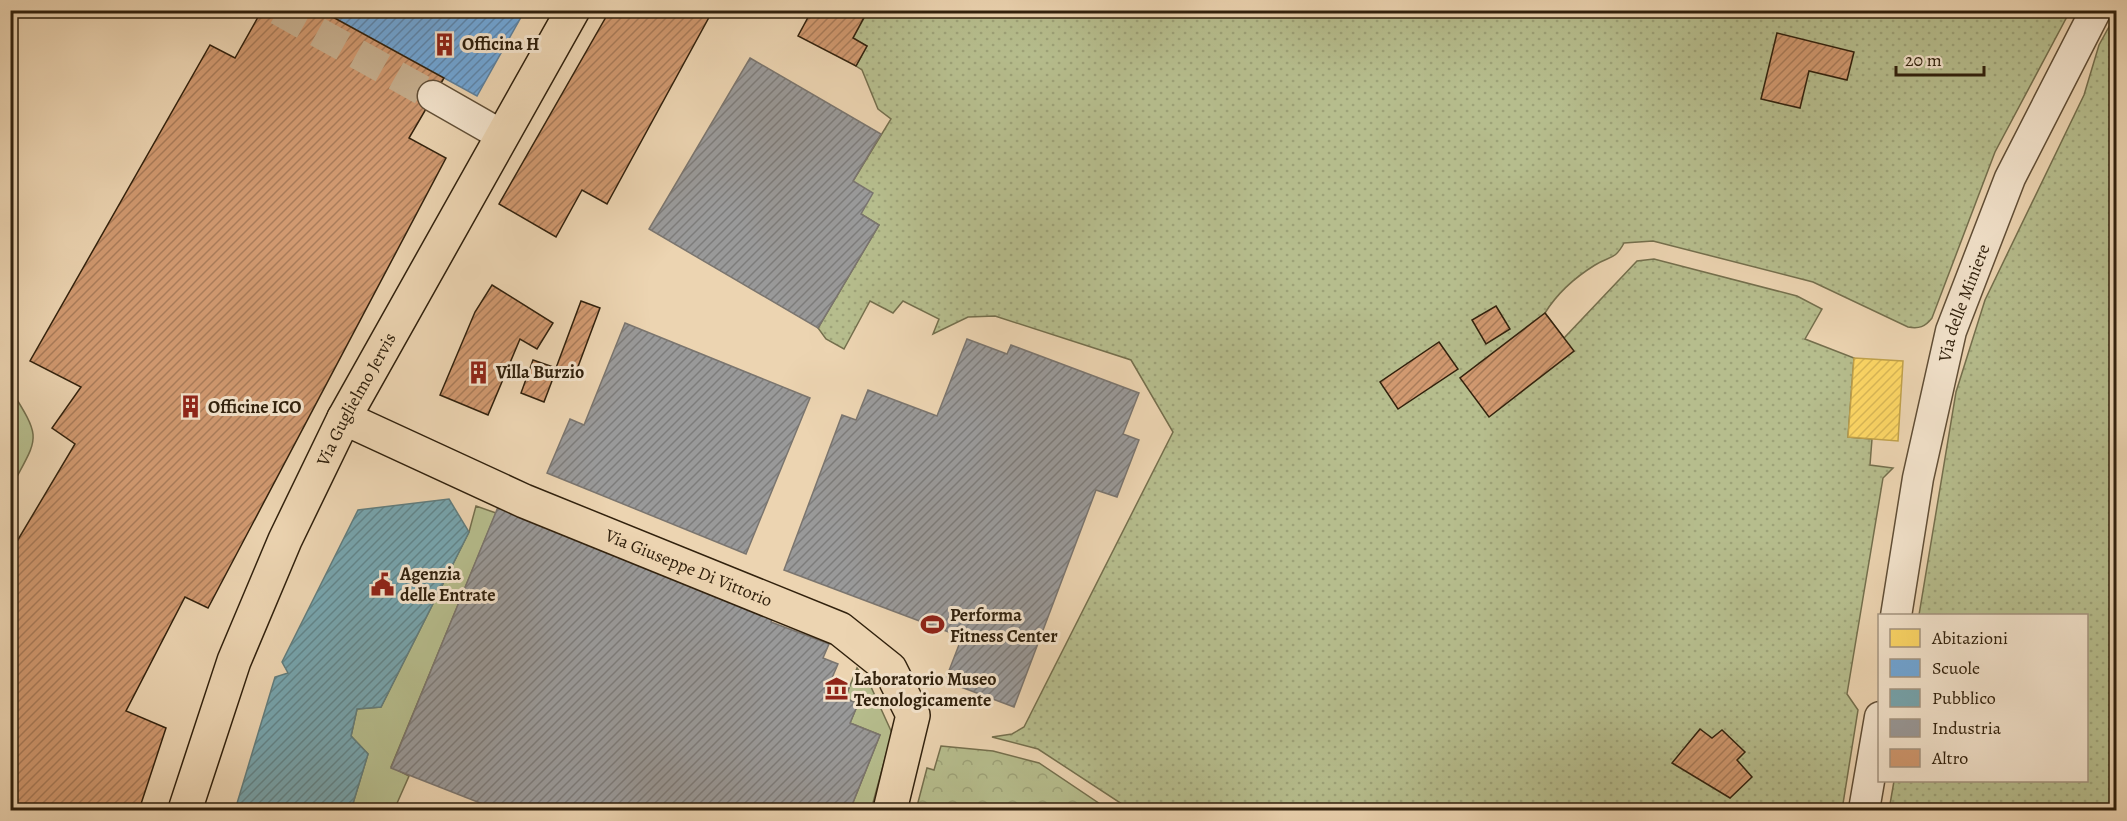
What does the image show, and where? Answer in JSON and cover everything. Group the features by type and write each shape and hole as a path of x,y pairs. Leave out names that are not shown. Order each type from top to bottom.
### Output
{"main road":[{"name":"Via Guglielmo Jervis","path":"185,810 238,650 285,540 344,418 573,10"},
{"name":"Via Giuseppe Di Vittorio","path":"344,418 524,501 840,628 890,669 913,715 890,810"}],"street":[{"name":"Via delle Miniere","path":"1896,614 1918,478 1951,332 2010,178 2096,10"},
{"path":"433,96 503,136"},
{"path":"1864,810 1878,729"}],"green space":[{"path":"868,11 2070,11 1995,152 1932,318 1924,325 1908,327 1813,282 1653,241 1624,243 1615,255 1573,280 1555,298 1545,313 1564,338 1637,261 1654,259 1797,296 1822,309 1805,339 1854,358 1848,437 1872,439 1870,465 1893,468 1883,478 1847,694 1858,710 1842,810 1131,810 1038,749 992,737 1012,734 1024,727 1173,432 1131,360 995,316 968,317 933,334 939,319 903,301 893,313 870,301 844,349 826,339 818,328 879,225 861,214 853,181 891,119 878,109 862,70 856,66 867,46 853,38"},
{"path":"2116,14 2116,810 1889,810 1894,782 2088,782 2088,614 1919,614 1956,392 1985,300 2084,95 2099,45"},
{"path":"11,390 28,420 33,439 27,458 11,488"},
{"path":"476,506 496,513 391,767 409,776 394,810 351,810 368,754 351,736 357,709 381,707 469,532"},
{"path":"857,668 871,687 892,733 871,810 850,810 880,735 850,723 858,704 845,698"},
{"path":"941,746 993,751 1039,763 1109,810 916,810 927,768 934,770"}],"building: Abitazioni":[{"path":"1854,358 1903,361 1898,441 1848,437"}],"building: Scuole":[{"name":"Officina H","path":"320,10 525,10 477,96"}],"building: Pubblico":[{"path":"449,499 469,532 381,707 357,709 351,736 368,754 351,810 235,810 275,677 288,673 282,662 358,510"}],"building: Industria":[{"path":"750,58 881,134 853,181 873,193 861,214 879,225 818,328 649,229"},
{"path":"625,323 810,398 746,554 547,473 570,419 584,425"},
{"path":"967,339 1007,354 1011,345 1139,393 1123,434 1139,440 1117,497 1096,490 1014,707 945,681 962,637 784,570 842,415 856,420 868,390 937,416"},
{"path":"498,507 774,615 771,622 829,644 823,658 838,664 832,678 850,685 845,698 858,704 850,723 880,735 850,810 498,810 391,768"}],"building: Altro":[{"name":"Officine ICO","path":"262,10 320,10 444,78 409,138 446,158 208,608 185,597 126,711 166,728 139,810 10,810 10,553 75,444 52,428 81,387 30,361 210,45 235,58"},
{"path":"610,10 713,10 607,204 582,190 556,237 499,204"},
{"path":"812,10 868,10 853,38 867,46 856,66 798,36"},
{"path":"1777,33 1854,52 1847,80 1809,71 1800,108 1761,99"},
{"name":"Villa Burzio","path":"492,285 553,323 537,349 520,339 488,415 440,395 475,312"},
{"path":"581,301 600,308 573,380 555,373 544,402 521,393 533,360 556,368"},
{"path":"1496,306 1510,329 1486,344 1472,320"},
{"path":"1545,313 1574,351 1489,417 1460,378"},
{"path":"1439,342 1458,369 1398,409 1380,382"},
{"path":"1700,729 1712,738 1722,730 1745,752 1737,760 1752,777 1730,798 1672,763"}],"tunnel":[{"path":"278,10 433,96"}],"place":[{"name":"Officina H","path":"444,44"},
{"name":"Villa Burzio","path":"478,372"},
{"name":"Officine ICO","path":"190,407"},
{"name":"Agenzia delle Entrate","path":"382,584"},
{"name":"Performa Fitness Center","path":"932,625"},
{"name":"Laboratorio Museo Tecnologicamente","path":"836,689"}]}
